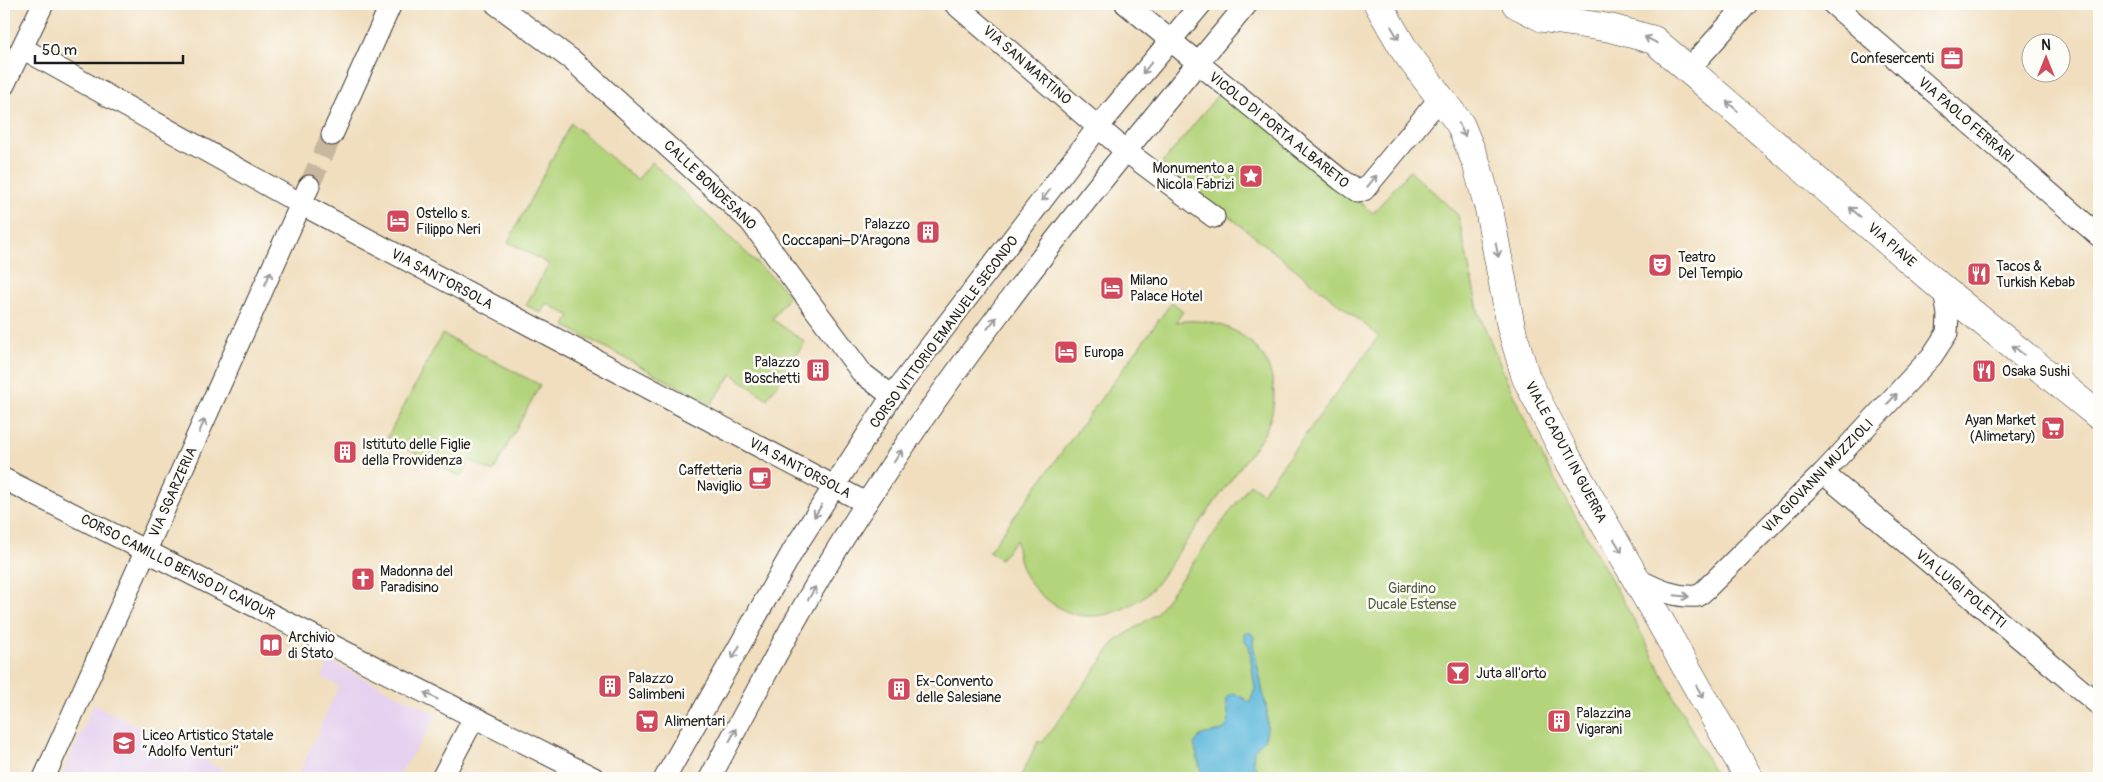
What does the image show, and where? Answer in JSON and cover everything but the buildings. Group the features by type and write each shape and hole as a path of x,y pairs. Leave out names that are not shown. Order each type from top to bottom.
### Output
{"main road":[{"name":"VIALE CADUTI IN GUERRA","path":"1378,4 1405,51 1460,124 1476,162 1489,209 1511,327 1526,378 1564,452 1748,777"},
{"name":"VIA PIAVE","path":"1516,4 1543,18 1610,28 1654,40 1944,290 2098,414"}],"street":[{"path":"4,85 43,4"},
{"path":"332,135 391,4"},
{"name":"CALLE BONDESANO","path":"496,4 572,60 750,221 862,373 892,396"},
{"name":"VIA SAN MARTINO","path":"955,4 1098,126"},
{"path":"1126,4 1197,64"},
{"name":"CORSO VITTORIO EMANUELE SECONDO","path":"665,778 789,558 892,396 1098,126 1201,4"},
{"path":"710,778 797,618 866,503 970,351 1197,64 1247,4"},
{"path":"1689,69 1747,4"},
{"name":"VIA PAOLO FERRARI","path":"1834,4 2099,236"},
{"name":"VIA SANT'ORSOLA","path":"22,48 305,195 866,503"},
{"name":"VICOLO DI PORTA ALBARETO","path":"1197,64 1357,191 1364,190 1440,98"},
{"path":"1098,126 1127,152 1214,217"},
{"name":"VIA SGARZERIA","path":"44,778 305,195"},
{"name":"VIA GIOVANNI MUZZIOLI","path":"1637,579 1672,595 1698,596 1823,473 1932,356 1947,333 1944,290"},
{"name":"VIA LUIGI POLETTI","path":"1823,473 2099,705"},
{"name":"CORSO CAMILLO BENSO DI CAVOUR","path":"4,479 594,778"},
{"path":"442,778 474,718"}],"shaded area":[{"path":"329,661 438,715 397,778 297,778 339,686 322,677"},
{"name":"Liceo Artistico Statale “Adolfo Venturi”","path":"94,704 228,772 225,778 61,778"}],"green space":[{"name":"Giardino Ducale Estense","path":"1221,91 1373,213 1410,170 1458,215 1479,314 1510,388 1544,460 1635,622 1717,778 1020,778 1038,741 1042,743 1116,641 1156,614 1250,484 1262,493 1379,336 1225,213 1161,165"},
{"path":"571,123 637,180 652,162 790,295 772,319 805,342 767,399 732,374 711,404 565,326 570,316 546,303 541,313 526,305 549,264 508,242"},
{"path":"1172,302 1183,311 1176,322 1196,321 1215,324 1232,330 1247,339 1260,352 1269,368 1273,386 1273,407 1270,418 1263,436 1160,580 1146,595 1126,607 1103,615 1080,615 1069,612 1048,601 1033,587 1023,571 1016,540 1000,559 989,551"},
{"path":"442,334 540,385 493,472 470,460 461,477 387,438"}],"water":[{"path":"1249,631 1254,637 1253,644 1267,711 1267,731 1264,740 1254,750 1253,763 1264,778 1211,778 1201,771 1194,744 1201,735 1225,728 1229,720 1227,697 1234,693 1250,702 1255,689 1249,646 1244,639 1244,633"}],"tunnel":[{"path":"309,186 332,135"}],"place":[{"name":"Confesercenti","path":"1952,58"},
{"name":"Monumento a Nicola Fabrizi","path":"1251,176"},
{"name":"Ostello s. Filippo Neri","path":"398,221"},
{"name":"Palazzo Coccapani–D’Aragona","path":"928,232"},
{"name":"Teatro Del Tempio","path":"1660,265"},
{"name":"Tacos & Turkish Kebab","path":"1979,274"},
{"name":"Milano Palace Hotel","path":"1112,288"},
{"name":"Europa","path":"1066,352"},
{"name":"Palazzo Boschetti","path":"818,370"},
{"name":"Osaka Sushi","path":"1984,371"},
{"name":"Ayan Market (Alimetary)","path":"2053,428"},
{"name":"Istituto delle Figlie della Provvidenza","path":"345,452"},
{"name":"Caffetteria Naviglio","path":"760,478"},
{"name":"Madonna del Paradisino","path":"363,579"},
{"name":"Archivio di Stato","path":"271,645"},
{"name":"Juta all'orto","path":"1458,673"},
{"name":"Palazzo Salimbeni","path":"610,686"},
{"name":"Ex-Convento delle Salesiane","path":"899,689"},
{"name":"Alimentari","path":"647,721"},
{"name":"Palazzina Vigarani","path":"1559,721"},
{"name":"Liceo Artistico Statale “Adolfo Venturi”","path":"124,743"}]}
